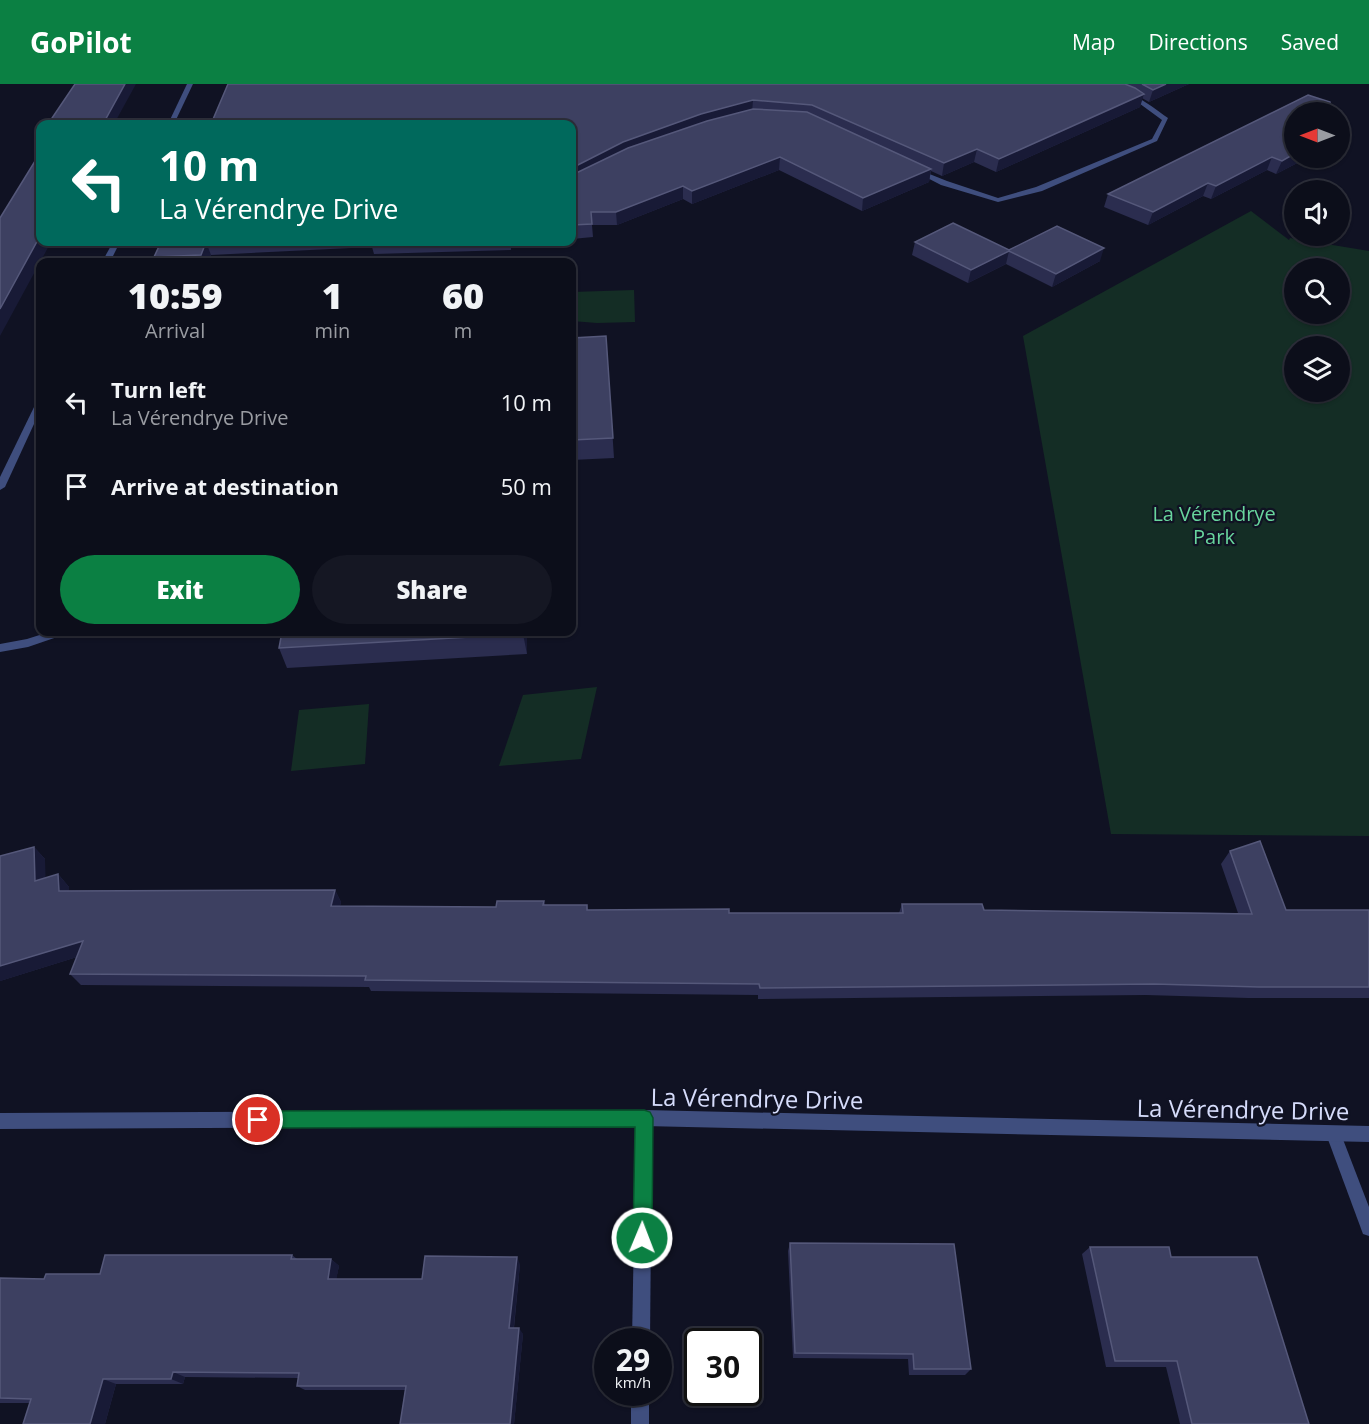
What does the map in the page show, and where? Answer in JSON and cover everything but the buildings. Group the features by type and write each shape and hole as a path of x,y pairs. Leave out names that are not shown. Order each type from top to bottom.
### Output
{"street":[{"path":"173,120 190,84"},
{"path":"902,164 944,183 998,200 1039,189 1155,140 1166,119 1134,97 1099,84"},
{"path":"0,487 36,411"},
{"path":"0,648 28,643 48,636"},
{"path":"641,1328 644,1118"},
{"name":"La Vérendrye Drive","path":"0,1121 644,1118 1369,1134"},
{"path":"1334,1134 1369,1228"},
{"path":"639,1424 640,1406"}],"green space":[{"name":"La Vérendrye Park","path":"1251,211 1284,236 1284,246 1339,246 1369,251 1369,836 1111,834 1023,336"},
{"path":"634,290 635,322 576,321 576,292"},
{"path":"597,687 581,759 499,766 523,695"},
{"path":"369,704 365,764 291,771 299,710"}],"route":[{"path":"258,1120 644,1118 642,1238"}]}
